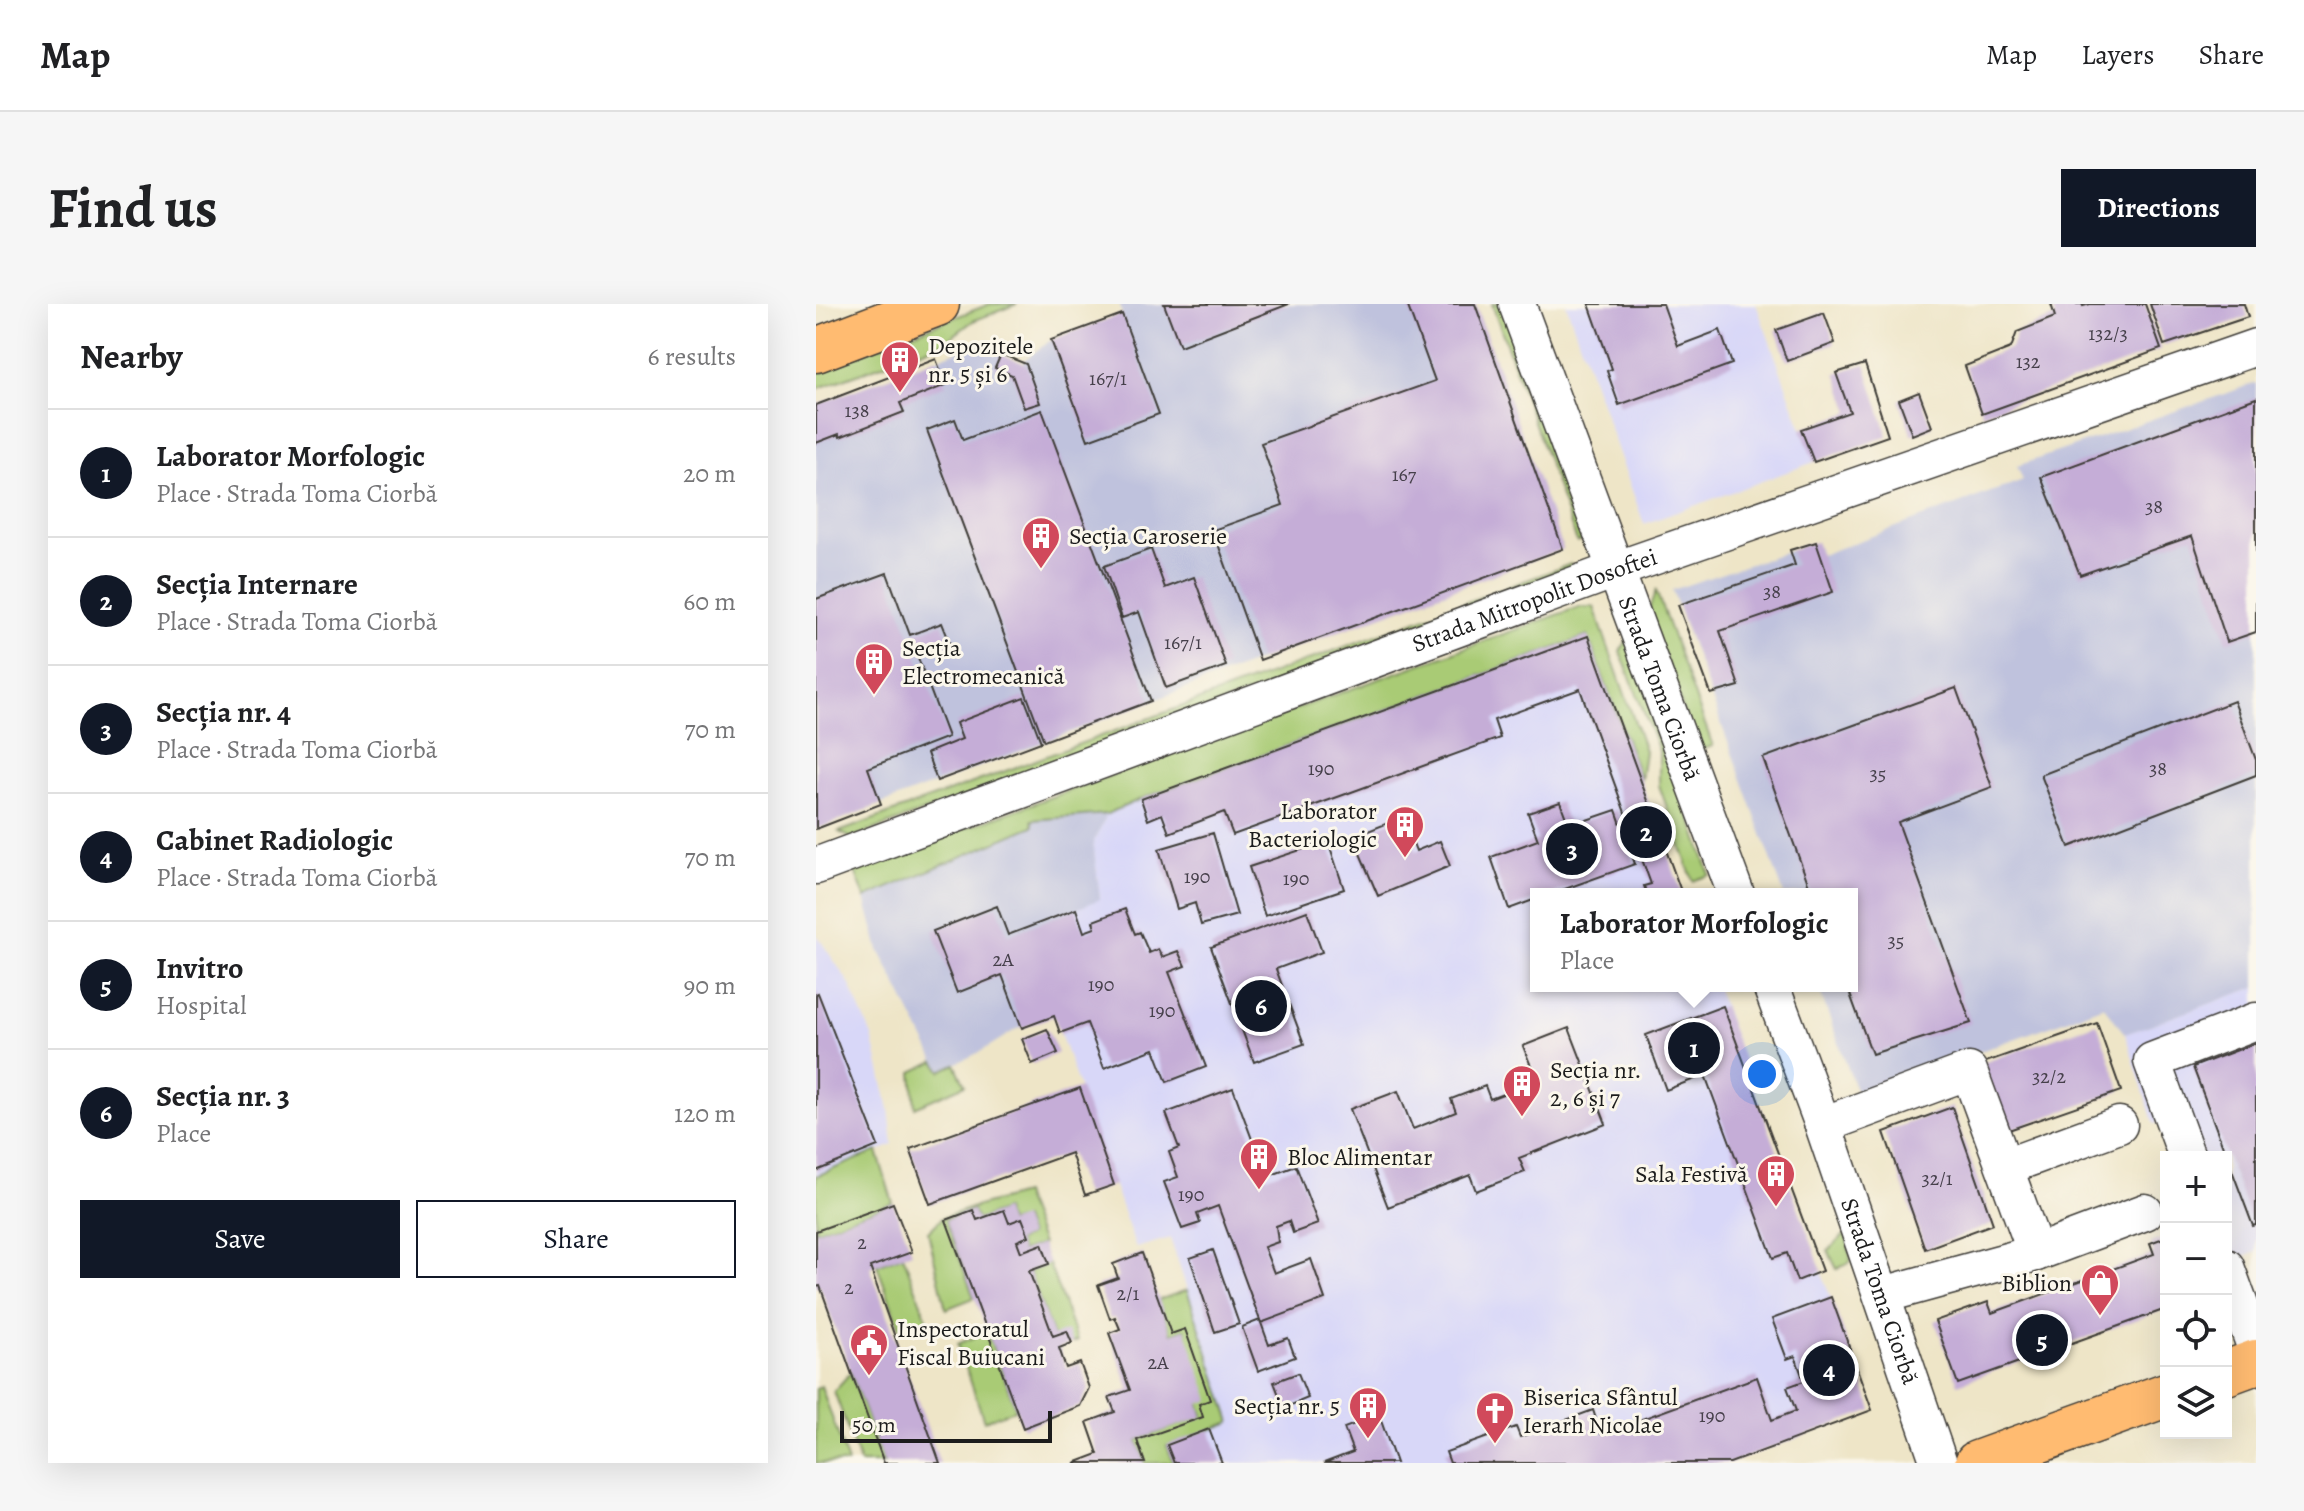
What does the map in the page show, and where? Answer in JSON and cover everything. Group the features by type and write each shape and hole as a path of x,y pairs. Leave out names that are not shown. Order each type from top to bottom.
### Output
{"main road":[{"path":"816,350 937,304"},
{"path":"2232,1371 2256,1362"},
{"path":"1977,1463 2160,1397"}],"street":[{"name":"Strada Toma Ciorbă","path":"1517,304 1734,888"},
{"name":"Strada Mitropolit Dosoftei","path":"816,866 1615,570 2256,347"},
{"name":"Strada Toma Ciorbă","path":"1773,992 1883,1295 1939,1463"},
{"path":"2185,1151 2152,1061 2256,1021"},
{"path":"1823,1125 1969,1071 2036,1253"},
{"path":"2005,1167 2119,1125"},
{"path":"1883,1295 2036,1253 2145,1212"},
{"path":"2232,1283 2256,1349"}],"shaded area":[{"path":"1122,304 1475,304 1563,549 1260,660 816,829 816,405 975,344 1024,363 1051,340 1088,440 1158,414 1122,314"},
{"path":"1566,304 1756,304 1814,462 1644,524"},
{"path":"2256,383 2256,987 2125,1034 2104,1006 1858,1096 1820,992 1858,992 1858,888 1782,888 1672,590 1816,542 1821,555 2023,480 2017,466"},
{"path":"1588,636 1680,888 1530,888 1530,992 1718,992 1872,1410 1730,1463 1529,1463 1515,1427 1447,1452 1450,1463 1174,1463 1167,1445 1231,1422 1170,1238 1136,1248 1060,1033 1087,1023 1076,909 1100,898 1093,843 1107,814"},
{"path":"1107,814 1093,843 1100,899 1076,909 1084,932 1056,943 1022,1026 980,1052 940,1071 879,950 865,898 1032,826 1031,820"},
{"path":"816,934 849,983 872,1036 889,1109 893,1145 816,1176"},
{"path":"2256,987 2256,1225 2253,1226 2256,1252 2236,1260 2232,1249 2232,1151 2197,1151 2183,1113 2154,1124 2125,1034"}],"green space":[{"path":"990,304 1017,304 973,321 945,342 816,389 816,370"},
{"path":"1492,304 1509,304 1591,537 1577,542"},
{"path":"1571,564 1575,575 851,838 839,832"},
{"path":"1656,591 1713,746 1698,751 1650,617 1650,606"},
{"path":"1579,607 1594,607 1645,751 1641,780 1588,636 1107,814 1032,820 1033,826 865,898 854,868"},
{"path":"1629,638 1710,875 1693,881 1659,785 1659,751 1620,651"},
{"path":"935,1061 941,1071 955,1064 965,1085 915,1107 912,1072"},
{"path":"877,1151 893,1203 816,1231 816,1176"},
{"path":"1023,1194 1042,1244 1021,1252 1017,1241 1029,1236 1023,1219 1009,1223 1004,1210 977,1220 973,1210 946,1220 974,1298 946,1309 928,1232 942,1218"},
{"path":"1846,1233 1851,1261 1837,1269 1828,1251"},
{"path":"903,1255 928,1322 901,1331 877,1265"},
{"path":"1049,1264 1077,1341 1072,1343 1053,1336 1029,1271"},
{"path":"1187,1290 1231,1422 1167,1446 1174,1463 1145,1463 1137,1440 1203,1416 1185,1329 1171,1334 1158,1300"},
{"path":"987,1331 1016,1409 984,1421 958,1344"},
{"path":"851,1372 884,1463 860,1463 834,1391"},
{"path":"821,1386 848,1463 816,1463 816,1389"}],"building":[{"path":"1164,304 1289,304 1180,346"},
{"path":"1407,304 1475,304 1563,549 1260,660 1213,530 1283,505 1261,443 1435,381"},
{"path":"1589,304 1663,304 1678,346 1720,330 1732,364 1619,405 1607,371 1612,369"},
{"path":"2051,304 2145,304 2161,349 1982,414 1965,366 2011,348 2017,332 2055,317"},
{"path":"2150,304 2244,304 2248,317 2164,345"},
{"path":"1824,313 1835,343 1787,361 1776,330"},
{"path":"1122,314 1159,414 1088,440 1051,340"},
{"path":"1001,354 1026,364 1040,403 1024,408 1012,375 995,368"},
{"path":"936,359 946,385 900,403 904,412 816,443 816,405"},
{"path":"1865,364 1888,436 1814,462 1801,429 1850,412 1836,373"},
{"path":"1919,392 1932,427 1912,435 1899,400"},
{"path":"2256,398 2256,632 2227,642 2192,536 2080,575 2041,477"},
{"name":"Secția Caroserie","path":"1042,410 1151,701 1044,741 927,430 955,419 963,440"},
{"path":"1816,542 1833,592 1720,631 1739,686 1711,694 1678,605 1795,565 1790,550"},
{"path":"1151,549 1165,588 1194,577 1226,666 1166,688 1139,612 1122,618 1104,566"},
{"name":"Secția Electromecanică","path":"887,573 910,635 942,623 950,643 917,655 948,737 868,768 881,804 816,829 816,599"},
{"path":"1588,636 1680,888 1645,888 1651,884 1580,689 1494,720 1500,738 1233,835 1224,812 1169,833 1162,814 1148,820 1141,799"},
{"path":"1956,688 1992,787 1898,822 1971,1023 1872,1054 1849,992 1858,992 1858,888 1810,888 1763,758"},
{"path":"1024,697 1041,742 937,781 927,753 962,739 956,723"},
{"path":"2234,701 2256,760 2256,775 2069,847 2041,775"},
{"path":"1560,802 1569,826 1616,810 1635,864 1568,888 1530,888 1530,901 1509,909 1491,857 1538,840 1528,813"},
{"name":"Laborator Bacteriologic","path":"1403,817 1416,851 1440,841 1450,866 1378,896 1353,837"},
{"path":"1213,833 1237,915 1201,925 1195,903 1177,909 1159,849"},
{"path":"1328,841 1344,889 1265,916 1249,867"},
{"path":"997,906 1008,935 1076,909 1084,932 1095,928 1093,921 1125,909 1135,934 1140,932 1149,953 1158,949 1162,957 1178,951 1185,966 1169,972 1206,1067 1167,1082 1154,1049 1104,1068 1087,1023 1060,1033 1054,1016 1022,1028 1002,975 957,993 933,931"},
{"path":"1307,911 1322,952 1276,969 1304,1044 1254,1062 1211,947"},
{"path":"816,994 878,1146 816,1171"},
{"name":"Sala Festivă","path":"1723,1006 1822,1271 1797,1281 1787,1253 1773,1258 1705,1075 1666,1090 1646,1035"},
{"path":"2097,1023 2121,1091 2003,1132 1980,1064"},
{"name":"Secția nr. 2, 6 și 7","path":"1569,1028 1606,1124 1519,1158 1525,1172 1476,1191 1470,1175 1388,1207 1350,1109 1398,1091 1413,1129 1456,1112 1451,1099 1485,1086 1490,1099 1537,1081 1523,1046"},
{"path":"1047,1029 1058,1053 1032,1064 1022,1039"},
{"path":"2256,1043 2256,1225 2253,1226 2232,1170 2232,1151 2225,1151 2193,1067"},
{"path":"1080,1088 1114,1185 1085,1195 1071,1153 930,1204 910,1149"},
{"name":"Bloc Alimentar","path":"1233,1088 1266,1177 1296,1166 1318,1224 1293,1233 1289,1221 1276,1226 1278,1242 1264,1247 1274,1273 1311,1259 1325,1299 1261,1323 1218,1206 1197,1214 1200,1223 1182,1229 1164,1182 1178,1177 1169,1152 1179,1148 1166,1113"},
{"path":"1952,1107 1993,1224 1925,1249 1884,1132"},
{"path":"893,1203 912,1252 870,1267 940,1463 884,1463 820,1286 816,1287 816,1231"},
{"path":"973,1210 977,1220 1004,1210 1009,1223 1022,1218 1029,1236 1017,1241 1021,1252 1042,1244 1049,1264 1029,1271 1053,1336 1067,1331 1072,1343 1059,1348 1066,1368 1080,1363 1089,1388 1080,1406 1023,1428 946,1220"},
{"path":"2160,1239 2160,1311 1958,1384 1935,1321 1988,1302 1992,1313 2154,1254 2150,1243"},
{"path":"1213,1250 1239,1324 1215,1332 1190,1258"},
{"path":"1142,1253 1171,1334 1185,1329 1210,1400 1199,1404 1203,1417 1137,1440 1145,1463 1074,1463 1098,1454 1087,1422 1115,1412 1109,1397 1130,1390 1109,1333 1120,1329 1115,1317 1110,1319 1098,1285 1118,1278 1113,1264"},
{"path":"1831,1297 1872,1410 1730,1463 1450,1463 1446,1452 1516,1427 1520,1437 1593,1410 1601,1434 1757,1377 1772,1420 1796,1411 1787,1387 1804,1381 1795,1356 1787,1359 1772,1319"},
{"path":"1260,1320 1269,1345 1288,1338 1295,1357 1258,1371 1242,1327"},
{"path":"1298,1373 1308,1398 1284,1408 1274,1382"},
{"name":"Secția nr. 5","path":"1379,1415 1396,1463 1324,1463 1353,1452 1344,1428"},
{"path":"1209,1429 1222,1463 1174,1463 1167,1445"}],"place":[{"name":"Depozitele nr. 5 și 6","path":"900,394"},
{"name":"Secția Caroserie","path":"1041,570"},
{"name":"Secția Electromecanică","path":"874,696"},
{"name":"Secția Internare","path":"1646,832"},
{"name":"Secția nr. 4","path":"1572,849"},
{"name":"Laborator Bacteriologic","path":"1405,859"},
{"name":"Secția nr. 3","path":"1261,1006"},
{"name":"Laborator Morfologic","path":"1694,1048"},
{"name":"Secția nr. 2, 6 și 7","path":"1522,1118"},
{"name":"Bloc Alimentar","path":"1259,1191"},
{"name":"Sala Festivă","path":"1776,1208"},
{"name":"Biblion","path":"2100,1317"},
{"name":"Invitro","path":"2042,1340"},
{"name":"Cabinet Radiologic","path":"1829,1370"},
{"name":"Inspectoratul Fiscal Buiucani","path":"869,1377"},
{"name":"Secția nr. 5","path":"1368,1440"},
{"name":"Biserica Sfântul Ierarh Nicolae","path":"1495,1445"}]}
